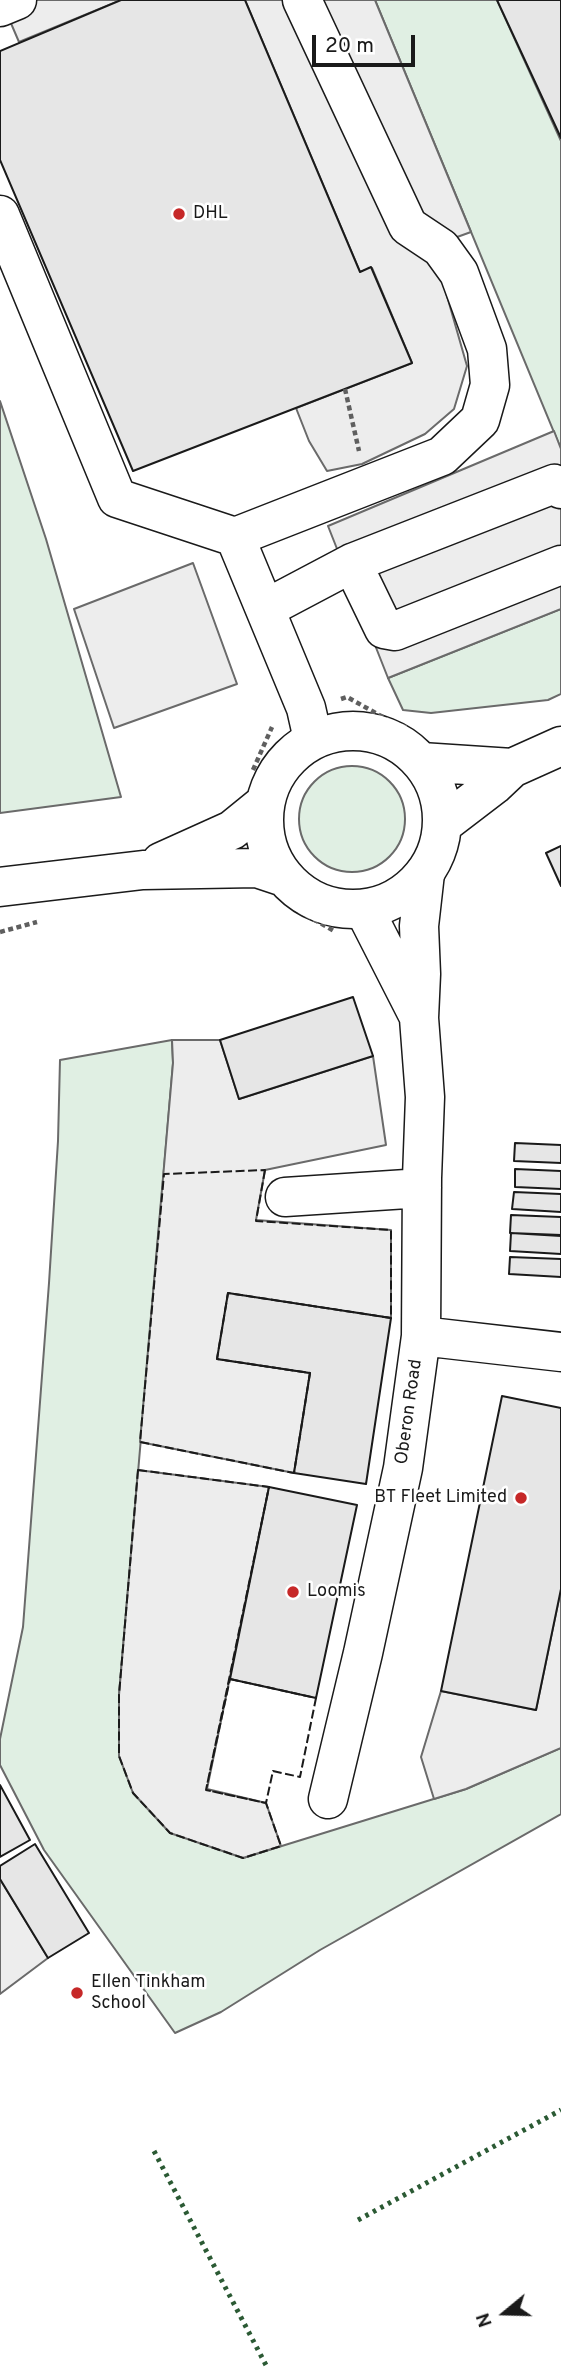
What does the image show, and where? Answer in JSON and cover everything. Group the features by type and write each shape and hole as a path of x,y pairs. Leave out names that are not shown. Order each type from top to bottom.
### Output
{"main road":[{"path":"0,7 17,0"},
{"path":"0,215 117,498 235,537 442,456 480,421 490,385 487,349 458,273 441,248 408,226 302,0"},
{"path":"261,598 554,484 561,489"},
{"path":"235,537 309,724 331,733 352,730 377,734 401,744 512,768"},
{"path":"352,563 384,629 395,631 561,565"},
{"path":"287,892 263,828 264,804 276,773 289,758 309,724"},
{"path":"0,887 144,870 257,868 287,892 345,909 350,920 408,891 435,858 443,824 440,801 415,745"},
{"path":"443,824 495,785 512,768 561,746"},
{"path":"144,870 232,830 264,804"},
{"name":"Oberon Road","path":"328,1799 403,1468 421,1336 425,1097 419,1018 419,926 425,873"},
{"name":"Oberon Road","path":"350,920 419,1018"},
{"path":"285,1197 422,1188"},
{"path":"421,1336 561,1352"}],"path":[{"path":"309,724 347,697 390,721 415,745"},
{"path":"287,892 350,920"}],"green space":[{"path":"375,0 497,0 561,141 561,449"},
{"path":"0,401 46,539 121,797 0,813"},
{"path":"561,609 561,694 548,700 431,713 403,710 388,678"},
{"path":"352,766 372,770 389,782 401,799 405,819 401,839 389,856 372,868 352,872 332,868 315,856 303,839 299,819 303,799 315,782 332,770"},
{"path":"172,1040 173,1063 119,1695 119,1756 243,1858 466,1789 561,1748 561,1814 320,1950 221,2012 175,2033 44,1850 0,1765 0,1739 23,1627 49,1283 60,1060"}],"shaded area":[{"path":"1,0 121,0 19,42"},
{"path":"245,0 375,0 471,232 421,250 443,282 467,366 454,409 425,434 362,464 327,471 309,441 296,408 412,363 372,268 360,272"},
{"path":"554,431 561,449 561,609 388,678 328,526"},
{"path":"193,563 237,684 114,728 74,609"},
{"path":"172,1040 220,1040 239,1099 373,1056 386,1145 265,1170 256,1220 391,1230 391,1318 228,1294 218,1359 310,1373 294,1473 140,1442 173,1063"},
{"path":"138,1470 269,1487 207,1789 266,1803 281,1846 243,1858 170,1833 133,1793 119,1756 119,1695"},
{"path":"561,1589 561,1748 466,1789 434,1799 421,1757 441,1691 536,1710"},
{"path":"0,1879 48,1958 0,1994"}],"building":[{"name":"DHL","path":"121,0 245,0 360,272 371,267 412,363 133,471 0,160 0,51"},
{"path":"497,0 561,0 561,138"},
{"path":"561,846 561,886 546,853"},
{"path":"353,997 373,1056 239,1099 220,1040"},
{"path":"515,1143 561,1145 561,1163 514,1161"},
{"path":"515,1169 561,1171 561,1189 515,1187"},
{"path":"514,1192 561,1194 561,1212 512,1209"},
{"path":"511,1215 561,1217 561,1235 510,1233"},
{"path":"511,1233 561,1236 561,1254 510,1251"},
{"path":"510,1257 561,1259 561,1277 509,1274"},
{"path":"228,1293 391,1318 366,1484 294,1473 310,1373 217,1359"},
{"name":"BT Fleet Limited","path":"502,1396 561,1408 561,1589 536,1710 441,1691"},
{"name":"Loomis","path":"269,1487 357,1505 316,1698 230,1679"},
{"path":"0,1785 30,1840 0,1857"},
{"path":"35,1844 89,1933 48,1958 0,1879 0,1866"}],"hedge":[{"path":"358,2220 561,2110"},
{"path":"154,2151 268,2369"}],"fence":[{"path":"265,1170 256,1221 391,1230 391,1318 228,1293 217,1359 310,1373 294,1473 140,1442 164,1174 265,1170"},
{"path":"138,1470 269,1487 206,1790 266,1803 281,1846 243,1858 170,1833 133,1793 119,1756 119,1695 138,1470"},
{"path":"230,1679 316,1698 300,1777 273,1771 266,1803 206,1790 230,1679"}],"place":[{"name":"DHL","path":"179,214"},
{"name":"BT Fleet Limited","path":"521,1498"},
{"name":"Loomis","path":"293,1592"},
{"name":"Ellen Tinkham School","path":"77,1993"}]}
